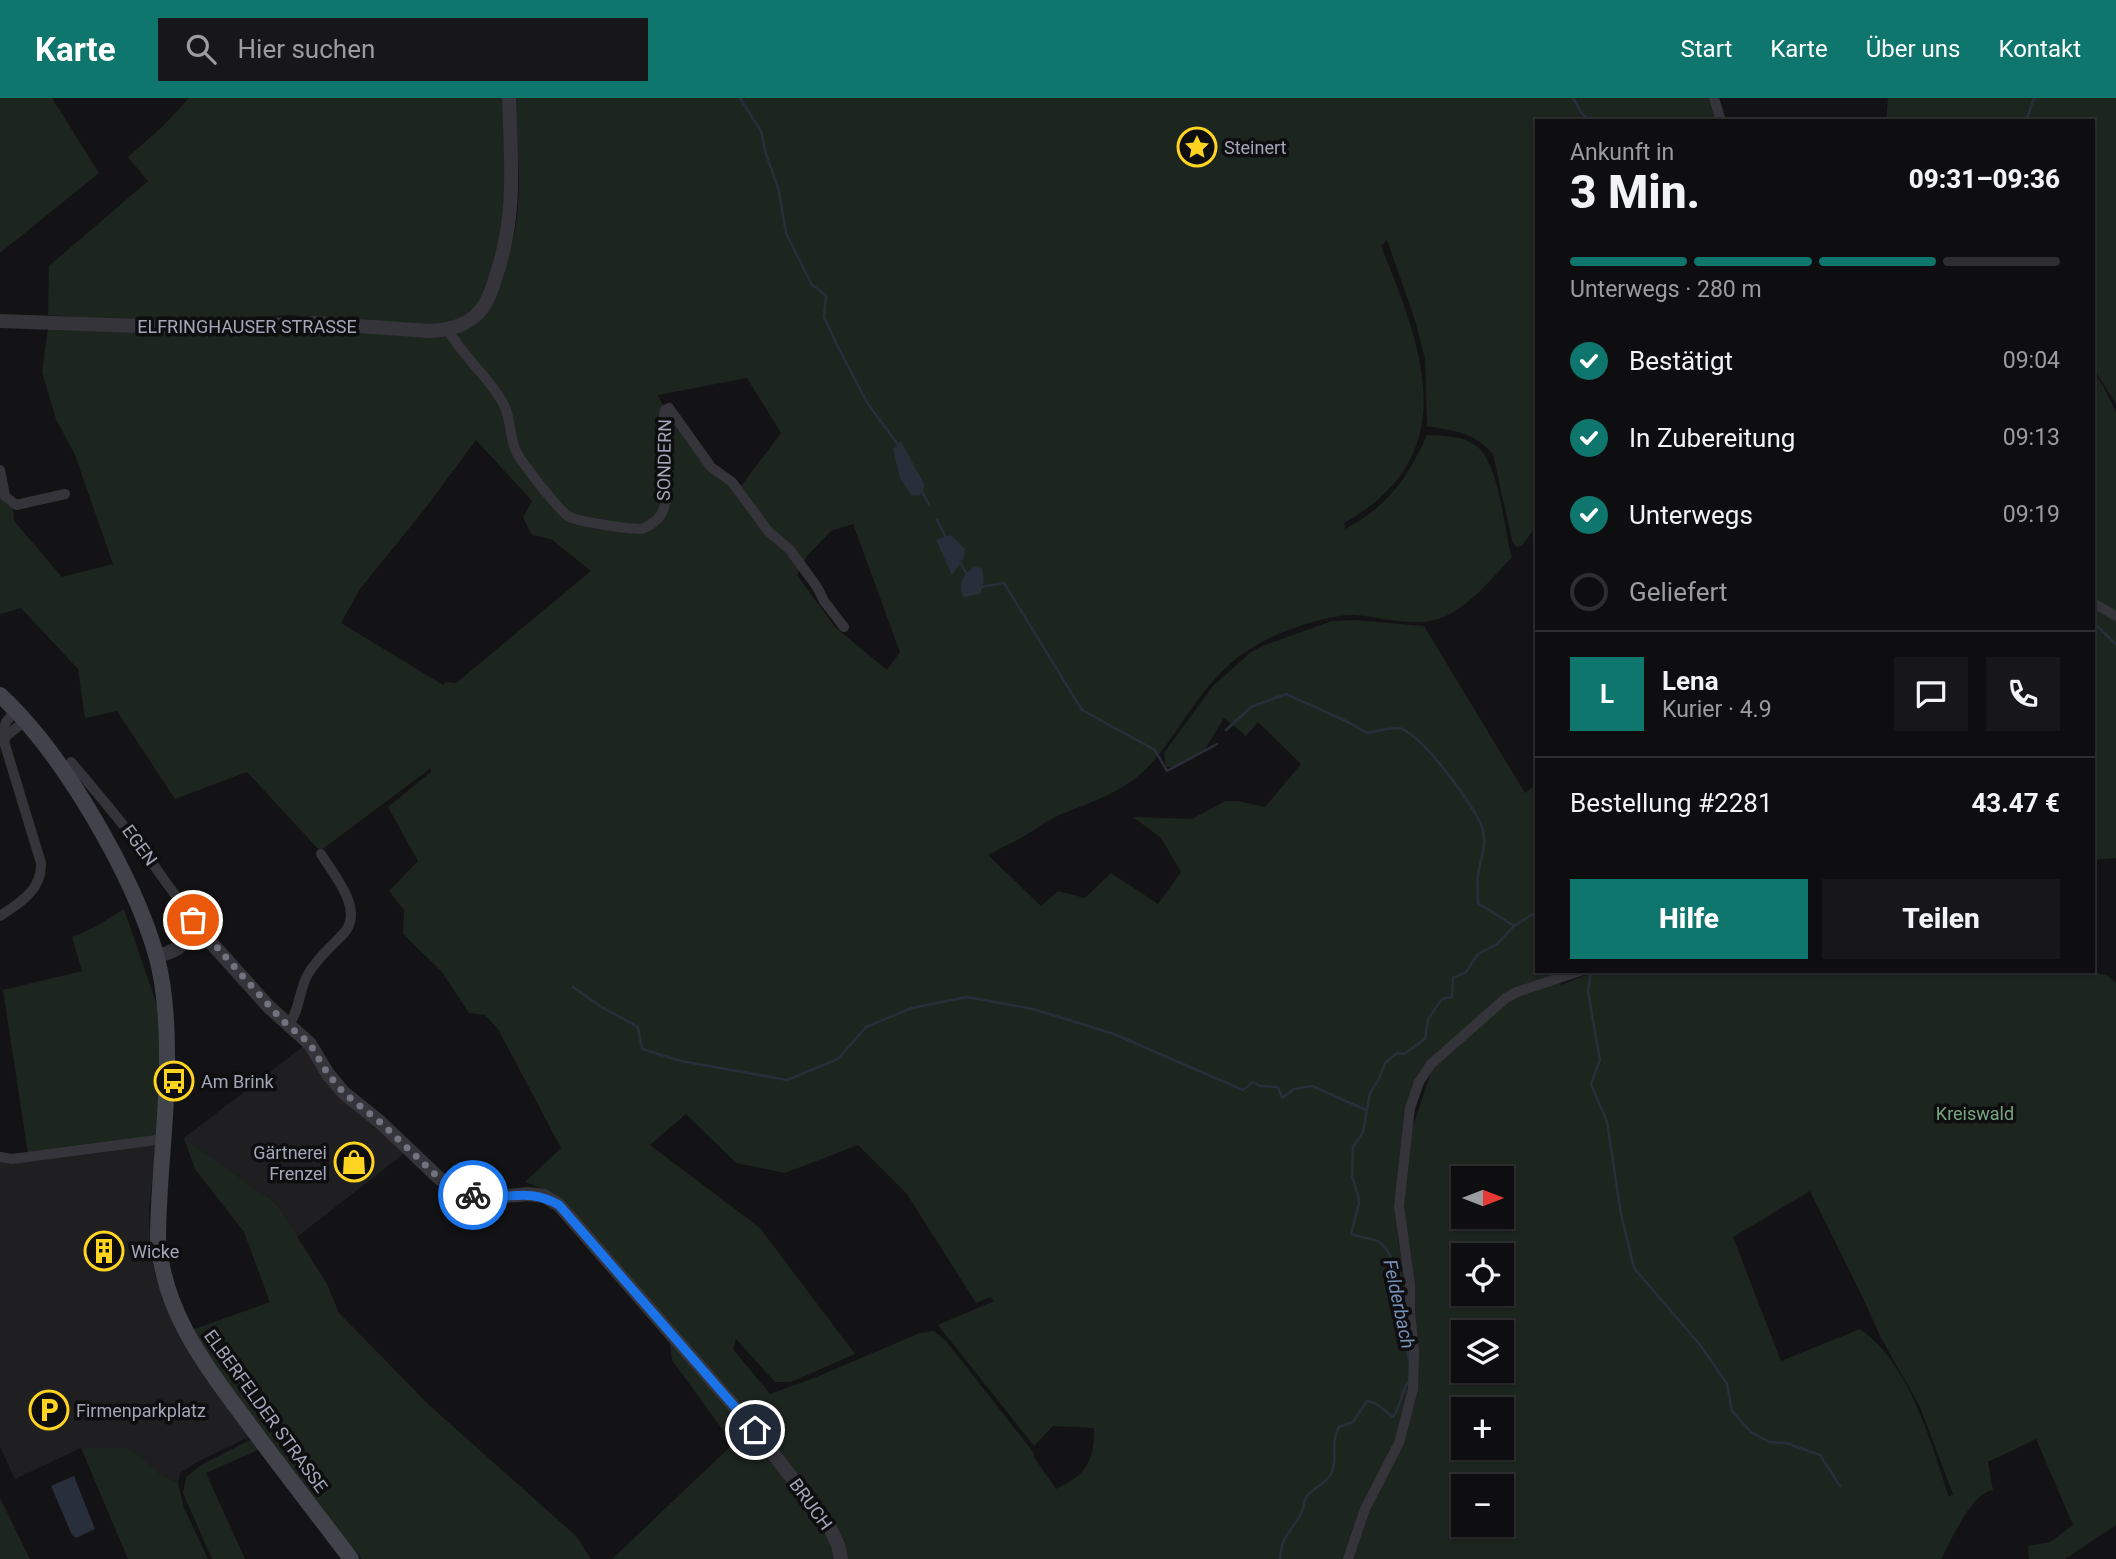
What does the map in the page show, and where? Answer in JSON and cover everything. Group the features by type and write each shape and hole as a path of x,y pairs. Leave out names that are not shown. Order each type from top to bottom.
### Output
{"main road":[{"name":"ELBERFELDER STRASSE","path":"0,695 20,716 77,792 106,841 139,910 154,951 163,994 167,1052 158,1240 161,1270 173,1306 200,1358 351,1559"}],"street":[{"path":"448,330 470,320 485,305 508,236 512,207 509,98"},
{"path":"1714,98 1720,119"},
{"name":"ELFRINGHAUSER STRASSE","path":"0,321 195,328 315,323 448,330"},
{"name":"SONDERN","path":"448,330 458,347 478,368 505,405 513,446 519,459 568,516 642,529 659,517 664,509 667,490 664,415 669,408 711,467 732,482 768,531 790,550 844,627"},
{"path":"0,470 5,496 16,505 65,494"},
{"path":"2095,604 2116,616"},
{"path":"0,916 31,893 42,871 3,751 3,728 20,716"},
{"name":"EGEN","path":"71,762 125,825 201,935 215,945 269,1007 310,1044 328,1074 344,1093 380,1122 439,1178 461,1193 489,1198 528,1194 544,1196 565,1210 608,1262"},
{"path":"289,1024 296,1012 306,977 323,951 346,930 350,920 350,908 345,894 321,854"},
{"path":"154,951 177,940 184,941 201,935"},
{"path":"1348,1559 1365,1509 1399,1443 1413,1389 1415,1375 1410,1285 1399,1206 1410,1108 1419,1082 1431,1064 1506,998 1574,973"},
{"path":"0,1157 12,1159 164,1139"},
{"name":"BRUCH","path":"608,1262 755,1430 789,1473 828,1526 842,1559"}],"shaded area":[{"path":"901,441 925,486 919,496 911,495 900,478 893,449"},
{"path":"951,535 965,549 964,558 952,575 936,540"},
{"path":"974,567 982,568 984,582 980,594 963,597 962,580"},
{"path":"305,1045 406,1152 297,1237 276,1203 184,1138"},
{"path":"156,1142 149,1209 155,1275 182,1331 255,1434 180,1473 178,1483 160,1474 137,1453 127,1448 81,1448 15,1479 0,1447 0,1160"},
{"path":"74,1476 95,1529 76,1538 72,1535 51,1486"}],"green space":[{"path":"0,98 52,98 99,173 0,253"},
{"name":"Kreiswald","path":"189,98 506,98 508,208 495,264 484,287 492,294 507,260 516,222 519,187 515,98 1711,98 1717,119 1535,119 1535,527 1522,546 1516,547 1512,540 1493,454 1471,437 1427,426 1425,358 1387,240 1381,246 1410,324 1420,361 1424,398 1420,433 1407,466 1382,496 1344,523 1345,529 1373,511 1395,490 1412,465 1427,435 1464,439 1475,445 1490,466 1500,496 1512,557 1489,582 1463,606 1444,617 1411,622 1345,615 1288,630 1253,647 1216,678 1158,756 1135,778 1101,798 1053,818 988,855 1041,906 1058,891 1085,898 1111,873 1158,904 1181,872 1161,838 1133,817 1192,819 1225,801 1265,807 1301,764 1258,722 1246,736 1224,718 1205,749 1174,767 1166,767 1164,753 1213,686 1251,652 1332,621 1354,620 1424,626 1525,793 1535,786 1535,973 1567,973 1560,976 1561,985 1591,973 2095,972 2108,976 2116,983 2116,1525 2065,1559 2029,1559 2028,1546 2050,1542 2073,1525 2036,1439 1988,1462 1993,1490 1977,1499 1970,1508 1941,1559 1350,1559 1368,1511 1400,1446 1415,1396 1418,1375 1412,1282 1400,1206 1407,1144 1435,1060 1432,1057 1413,1090 1395,1209 1407,1282 1413,1374 1389,1460 1364,1507 1343,1559 847,1559 834,1521 750,1415 624,1275 580,1221 546,1190 525,1182 561,1148 498,1029 485,1015 469,1013 441,971 403,934 404,910 389,891 418,861 388,807 431,772 431,768 320,851 247,772 175,799 117,711 85,718 78,669 21,608 0,614 0,484 2,495 13,507 14,521 62,577 113,564 75,455 56,419 42,372 48,328 208,334 293,327 425,334 447,332 456,347 458,345 446,327 289,315 190,323 48,315 49,266 148,181 128,157","holes":["747,378 781,433 741,486 728,481 705,463 658,395","476,440 532,501 523,518 532,535 551,539 591,571 456,683 446,682 443,685 341,623 360,589","853,524 900,652 887,670 835,627 797,575 807,556 831,531","686,1114 736,1163 785,1173 858,1145 907,1194 976,1303 990,1297 994,1301 938,1325 1034,1446 1053,1426 1094,1428 1093,1450 1081,1473 1056,1489 1034,1453 946,1341 934,1331 920,1333 770,1394 733,1349 736,1339 775,1382 791,1382 855,1354 760,1228 650,1145","1810,1191 1880,1336 1920,1407 1953,1494 1949,1497 1926,1429 1905,1383 1892,1362 1860,1329 1781,1361 1733,1237"]},
{"path":"1888,98 2116,98 2116,403 2095,371 2095,119 1886,119"},
{"path":"2095,375 2116,412 2116,610 2095,601"},
{"path":"2095,607 2116,616 2116,858 2095,860"},
{"path":"124,909 158,1008 163,1064 160,1136 28,1154 3,990 82,971 72,937"},
{"path":"184,1138 276,1203 327,1284 339,1313 428,1404 576,1536 591,1559 362,1559 279,1456 189,1331 270,1302 244,1232 195,1169"},
{"path":"670,1342 771,1457 834,1541 838,1559 612,1559 733,1444 672,1360"},
{"path":"256,1437 265,1447 206,1473 245,1559 212,1559 183,1493 186,1477 201,1465"},
{"path":"81,1448 127,1448 137,1453 160,1474 178,1483 184,1508 208,1559 128,1559"},
{"path":"0,1498 30,1559 0,1559"}],"waterway":[{"path":"740,98 761,131 779,191 786,233 812,285 826,295 824,317 868,404 899,446"},
{"path":"1573,98 1588,119"},
{"name":"Felderbach","path":"2027,119 2034,98"},
{"path":"921,489 929,505"},
{"path":"937,520 947,539"},
{"path":"959,560 966,573"},
{"path":"981,587 1004,583 1082,710 1155,750 1167,771 1217,744"},
{"path":"2095,624 2116,644"},
{"path":"1226,730 1251,707 1286,694 1367,733 1395,728 1409,733 1446,771 1482,827 1484,845 1478,875 1478,903 1514,926"},
{"name":"Felderbach","path":"1409,1359 1394,1265 1381,1243 1351,1234 1359,1204 1352,1176 1353,1147 1363,1132 1370,1093 1385,1063 1397,1053 1404,1054 1425,1039 1428,1019 1442,999 1452,997 1453,978 1466,972 1478,954 1497,944 1514,926 1535,913"},
{"path":"1591,973 1588,991 1600,1060 1591,1084 1607,1122 1621,1214 1634,1268 1701,1346 1727,1384 1732,1411 1751,1432 1769,1442 1786,1443 1820,1455 1840,1486"},
{"path":"573,987 638,1027 642,1049 681,1061 787,1080 838,1059 866,1027 912,1008 966,997 1033,1009 1114,1034 1243,1090 1253,1082 1260,1086 1278,1087 1282,1098 1294,1089 1312,1086 1366,1110"},
{"name":"Felderbach","path":"1280,1559 1284,1540 1301,1514 1307,1496 1331,1474 1339,1427 1353,1422 1367,1401 1375,1403 1393,1417 1408,1382"}],"way so far":[{"path":"193,920 201,935 215,945 269,1007 310,1044 328,1074 344,1093 380,1122 439,1178 461,1193 473,1195"}],"place":[{"name":"Steinert","path":"1197,147"},
{"name":"Am Brink","path":"174,1081"},
{"name":"Gärtnerei Frenzel","path":"354,1162"},
{"name":"Wicke","path":"104,1251"},
{"name":"Firmenparkplatz","path":"49,1410"}],"route":[{"path":"473,1195 489,1198 528,1194 544,1196 559,1205 755,1430"}]}
